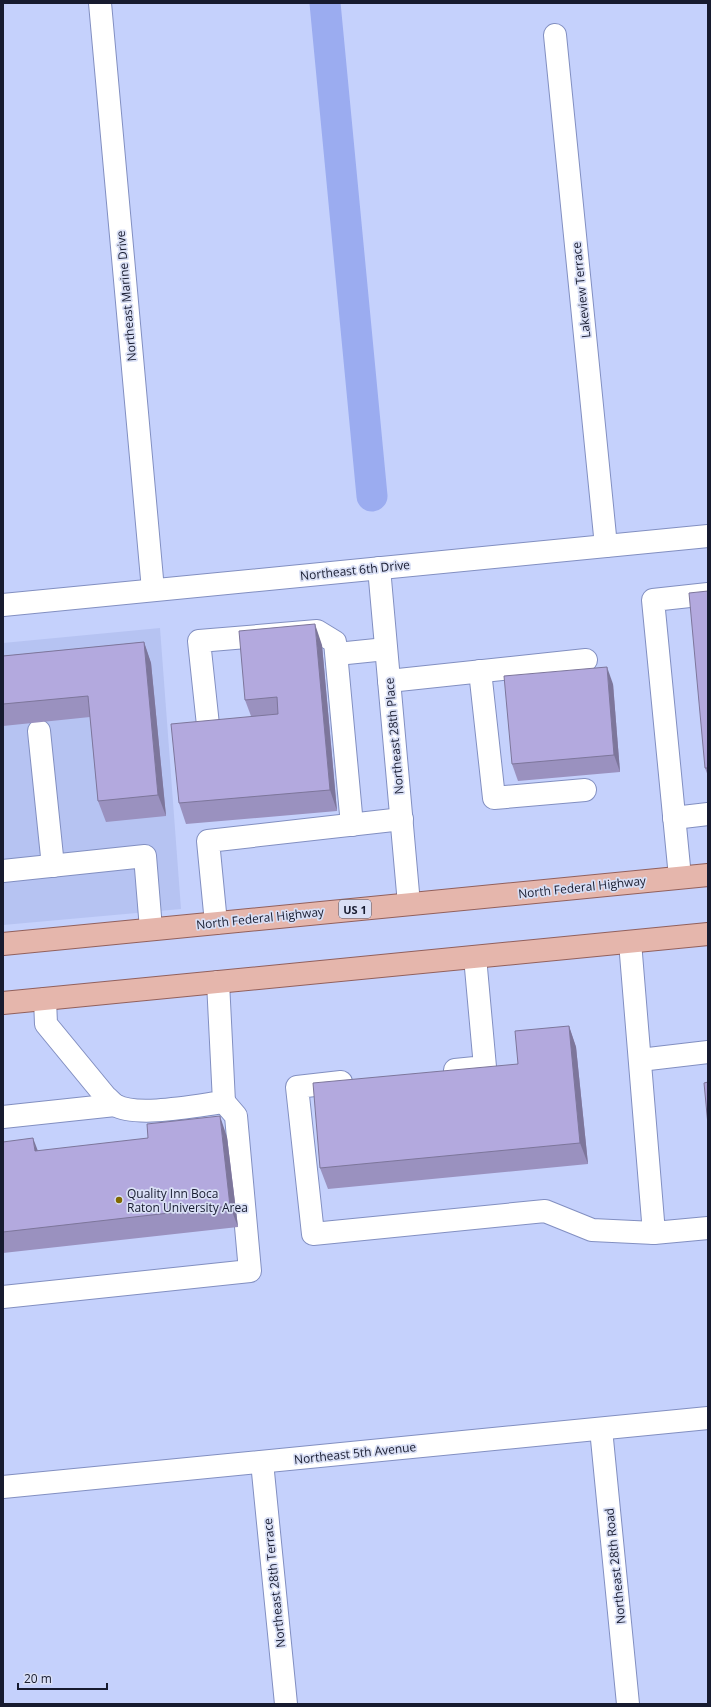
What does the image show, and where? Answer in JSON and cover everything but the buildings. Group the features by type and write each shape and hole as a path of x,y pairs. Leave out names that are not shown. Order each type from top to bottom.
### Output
{"main road":[{"name":"North Federal Highway","path":"3,944 708,875"},
{"path":"3,1003 708,934"}],"street":[{"name":"Northeast Marine Drive","path":"100,3 153,590"},
{"name":"Lakeview Terrace","path":"555,35 606,546"},
{"name":"Northeast 6th Drive","path":"3,605 708,536"},
{"name":"Northeast 28th Place","path":"379,568 409,904"},
{"path":"680,877 653,600 708,594"},
{"path":"208,726 199,642 317,631 336,642 352,825"},
{"path":"336,654 386,650"},
{"path":"389,681 586,660"},
{"path":"480,671 494,798 584,790"},
{"path":"39,731 53,866"},
{"path":"674,818 708,814"},
{"path":"216,923 208,841 402,819"},
{"path":"3,871 145,856 151,929"},
{"path":"630,942 654,1234"},
{"path":"438,1072 485,1067 475,957"},
{"path":"3,1297 250,1271 236,1116 224,1102 218,982"},
{"path":"45,999 46,1024 115,1105"},
{"path":"640,1060 708,1052"},
{"path":"360,1080 297,1087 313,1234 545,1211 592,1230 654,1234 708,1228"},
{"path":"3,1118 115,1105 130,1110 145,1111 224,1102"},
{"name":"Northeast 5th Avenue","path":"3,1487 708,1418"},
{"name":"Northeast 28th Road","path":"602,1429 628,1704"},
{"name":"Northeast 28th Terrace","path":"262,1462 286,1704"}],"shaded area":[{"path":"160,628 181,909 3,925 3,643"}],"waterway":[{"path":"325,3 372,496"}],"place":[{"name":"Quality Inn Boca Raton University Area","path":"119,1200"}]}
